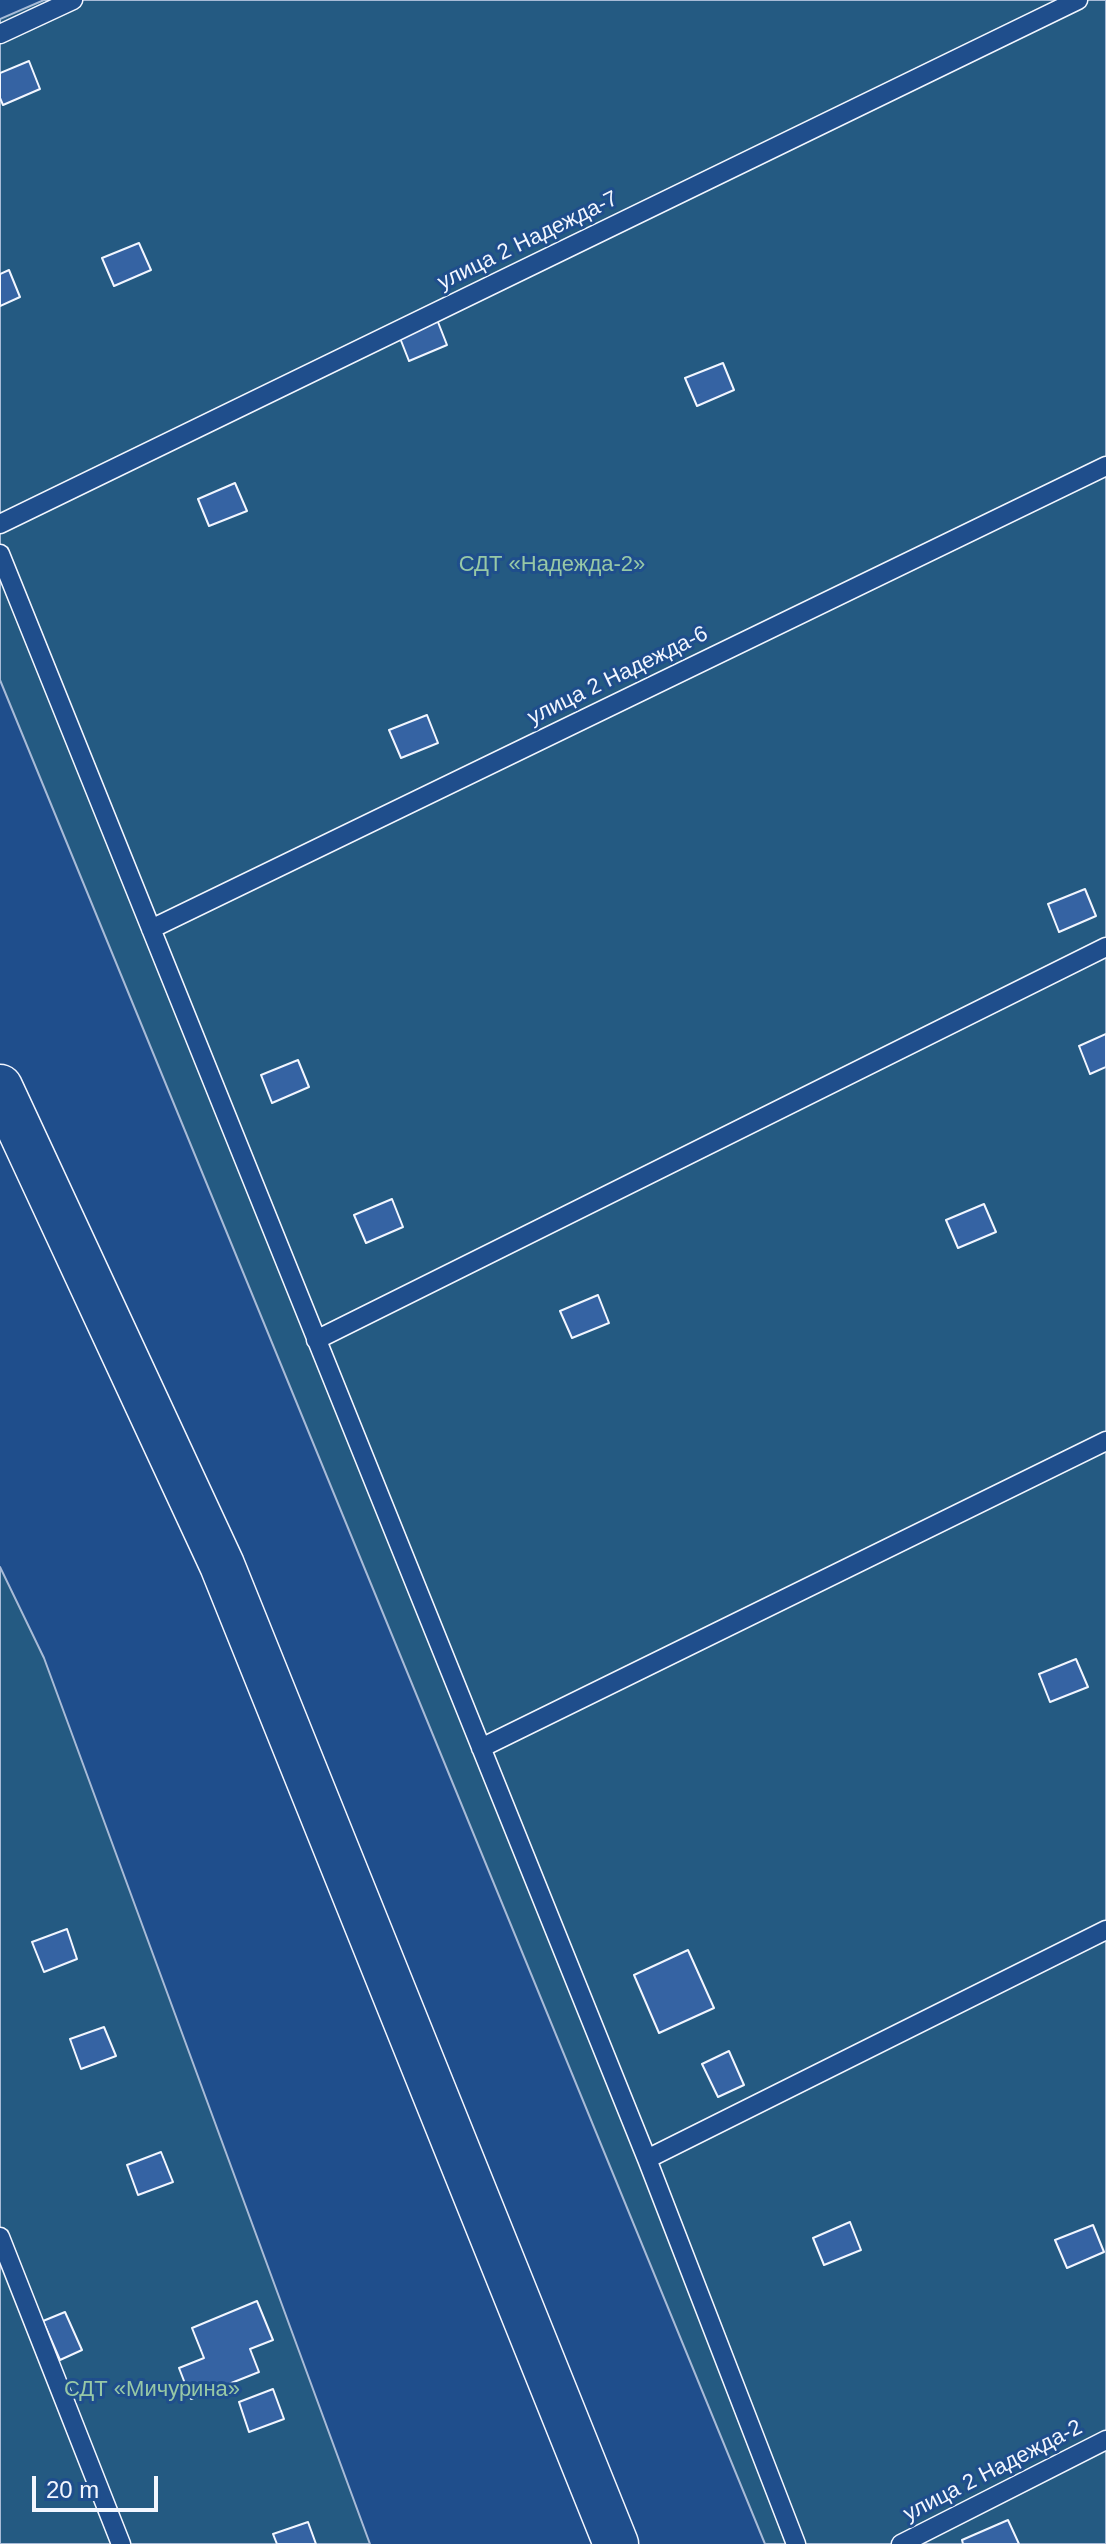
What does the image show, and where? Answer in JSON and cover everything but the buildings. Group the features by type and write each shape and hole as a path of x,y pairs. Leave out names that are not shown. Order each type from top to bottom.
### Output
{"street":[{"path":"0,1087 222,1565 616,2544"}],"lane":[{"path":"0,34 73,0"},
{"name":"улица 2 Надежда-7","path":"0,524 1078,0"},
{"name":"улица 2 Надежда-6","path":"151,929 1106,466"},
{"path":"0,554 647,2159 796,2544"},
{"path":"316,1340 1106,947"},
{"path":"481,1748 1106,1441"},
{"path":"647,2159 1106,1930"},
{"path":"0,2237 121,2544"},
{"name":"улица 2 Надежда-2","path":"901,2544 1106,2440"}],"green space":[{"name":"СДТ «Надежда-2»","path":"44,0 1106,0 1106,2544 765,2544 0,680 0,19"},
{"name":"СДТ «Мичурина»","path":"0,1567 44,1658 370,2544 0,2544"}]}
